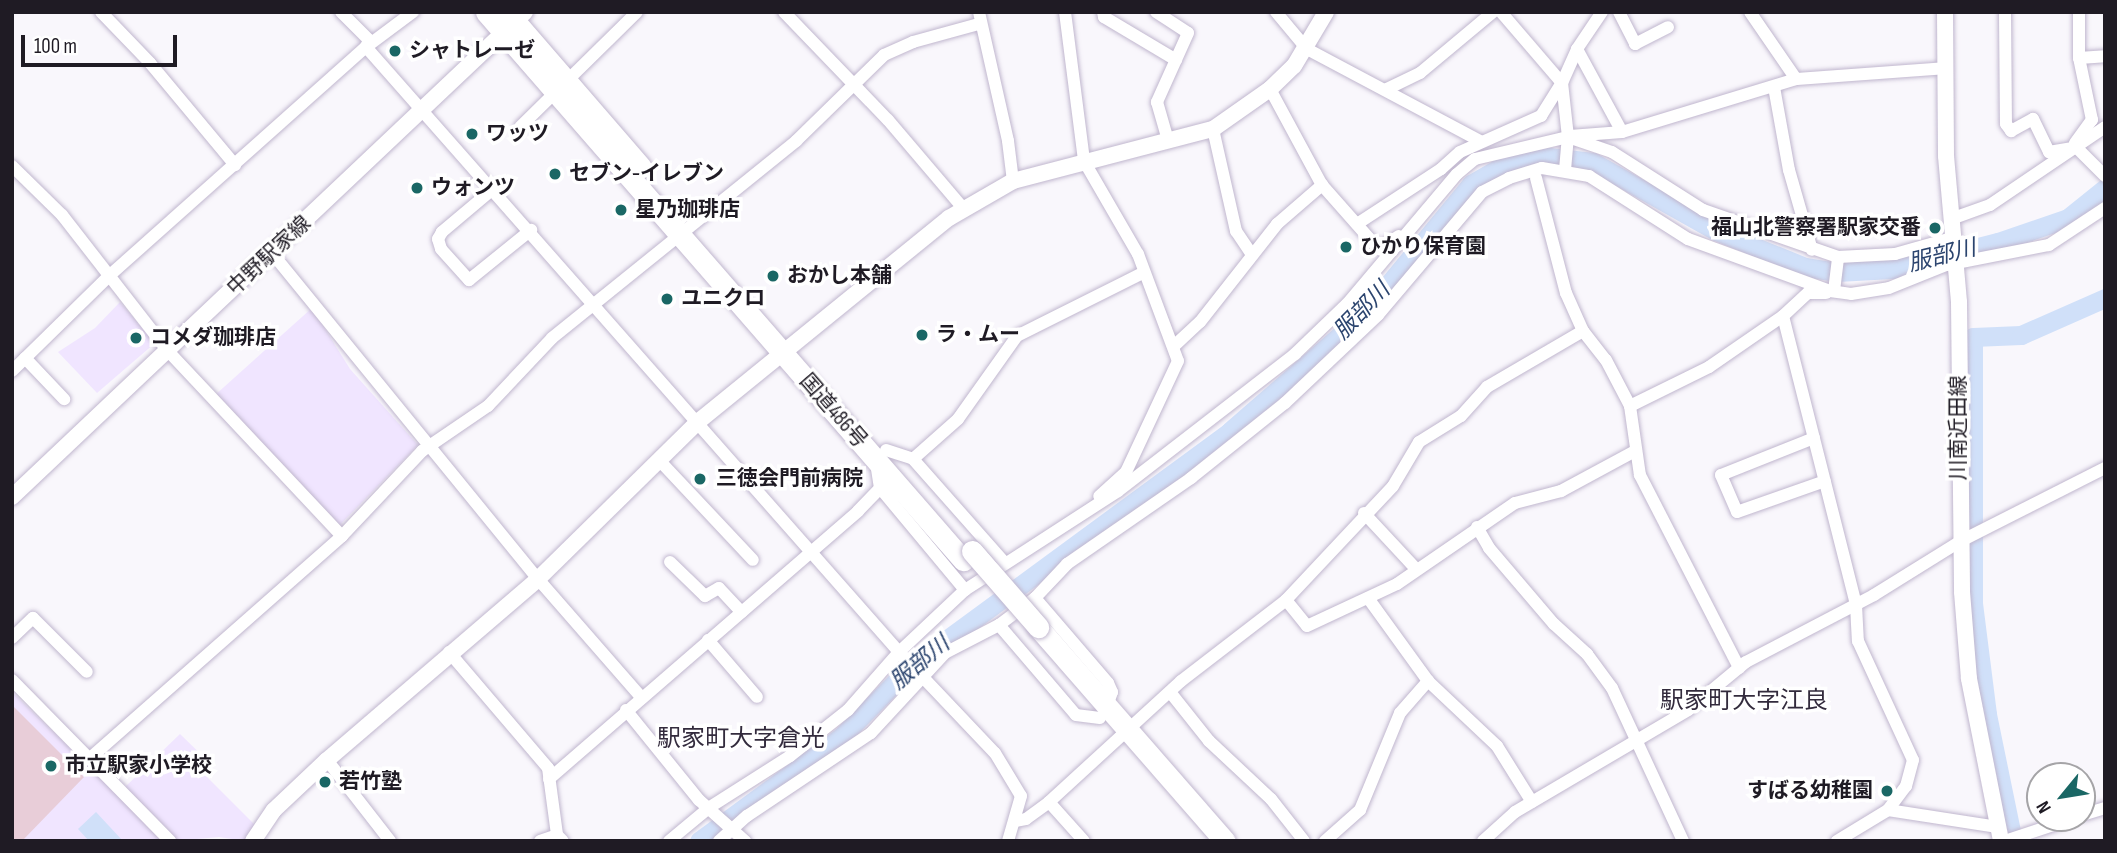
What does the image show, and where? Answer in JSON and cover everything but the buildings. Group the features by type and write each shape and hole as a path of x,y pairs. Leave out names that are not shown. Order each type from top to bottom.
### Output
{"highway":[{"name":"国道486号","path":"486,12 512,19 560,84 1123,734 1208,841"},
{"name":"国道486号","path":"1123,734 1225,841"}],"main road":[{"path":"253,841 274,810 327,760 449,652 538,579 699,421 963,208 1013,181 1213,129 1269,89 1307,49 1326,12"},
{"name":"川南近田線","path":"1945,12 1951,219 1956,263 1959,542 1969,679 2001,836"},
{"name":"中野駅家線","path":"12,497 423,110 512,19"}],"street":[{"path":"119,12 105,17 150,63 235,165"},
{"path":"341,12 369,40 366,47"},
{"path":"12,370 110,275 366,47 413,12"},
{"path":"520,127 560,84 637,12"},
{"path":"784,12 963,208"},
{"path":"1065,12 1084,161 1128,233 1178,360 1173,380 1126,471 1081,512 1083,516"},
{"path":"1103,12 1104,17 1176,60"},
{"path":"1156,12 1188,33 1157,102 1168,140"},
{"path":"1276,12 1307,49 1387,89 1480,141"},
{"path":"1387,89 1420,73 1493,12"},
{"path":"1501,12 1562,83 1568,140 1565,170"},
{"path":"1356,224 1480,141 1541,117 1562,83 1577,49 1602,12"},
{"path":"1619,12 1635,44 1668,27"},
{"path":"1751,12 1796,79"},
{"path":"2006,12 2006,124 2011,131 2033,119 2049,152 2075,147 2092,120 2079,58 2079,12"},
{"path":"89,759 342,537 407,465 488,406 520,369 595,302 796,141 884,55 979,18 1008,141 1013,181"},
{"path":"366,47 595,302 899,652 974,727 1017,784 1021,796 1008,841"},
{"path":"1577,49 1622,132"},
{"path":"2079,58 2105,56"},
{"path":"669,841 710,807 820,734 875,682 899,652 965,590 1004,562 1083,516 1295,354 1347,304 1409,230 1475,159 1622,132 1715,100 1774,87 1796,79 1945,68"},
{"path":"1774,87 1789,170 1812,250"},
{"path":"1269,89 1322,185 1356,224 1382,247 1409,230"},
{"path":"1951,219 1990,205 2105,127"},
{"path":"1213,129 1236,231 1251,253"},
{"path":"1568,140 1612,152 1703,210 1838,259 1895,254 1952,239"},
{"path":"2075,147 2103,173"},
{"path":"12,166 62,215 168,351 342,537"},
{"path":"719,841 732,827 871,733 945,653 999,625 1035,598 1067,564 1191,478 1337,357 1482,192 1509,178 1542,168 1589,176 1688,239 1833,289"},
{"path":"1509,178 1536,178 1565,170"},
{"path":"1536,178 1557,271 1583,331 1606,360 1630,406 1635,451 1649,495 1739,668"},
{"path":"1174,346 1200,322 1251,253 1322,185"},
{"path":"493,188 442,232 438,239 441,249 469,281 531,230"},
{"path":"1630,406 1709,367 1783,316 1808,293 1833,289 1889,288 1946,265 2049,245 2105,208"},
{"path":"272,253 538,579 641,697"},
{"path":"1833,289 1838,259"},
{"path":"914,459 958,419 1017,336 1143,273"},
{"path":"1783,316 1856,605 1858,640 1913,760 1906,786 1888,810 1837,841"},
{"path":"1015,821 1026,819 1049,802 1170,692 1286,600 1364,513 1392,486 1419,442 1461,416 1487,387 1583,331"},
{"path":"25,358 65,399"},
{"path":"1814,438 1721,475 1737,512 1825,481"},
{"path":"1286,600 1307,626 1353,601 1368,598 1515,503 1561,491 1635,451"},
{"path":"965,590 880,488 881,454 914,459 1004,562"},
{"path":"659,460 752,559"},
{"path":"1483,841 1532,802 1688,710 1739,668 1856,605 1959,542 2105,468"},
{"path":"549,779 641,697 813,554 880,488"},
{"path":"1364,513 1416,569"},
{"path":"1477,527 1554,624 1587,654 1612,688 1683,841"},
{"path":"670,562 705,596 719,588 741,612"},
{"path":"999,625 1076,715 1104,712 1112,692 1108,683 1035,598"},
{"path":"1368,598 1428,681 1497,746 1532,802"},
{"path":"12,638 33,618 87,672"},
{"path":"708,640 757,697"},
{"path":"449,652 519,730 548,768 560,838 540,841"},
{"path":"12,680 170,841"},
{"path":"1325,841 1360,810 1400,713 1428,681"},
{"path":"1170,692 1209,741 1270,799 1304,841"},
{"path":"626,710 669,766 744,841"},
{"path":"327,760 386,839"},
{"path":"1049,802 1084,841"},
{"path":"1888,810 2001,836 2026,830"}],"shaded area":[{"path":"120,302 155,343 97,393 58,352 95,328"},
{"path":"312,308 350,369 418,445 339,526 214,396"},
{"name":"市立駅家小学校","path":"12,692 166,841 12,841"},
{"path":"12,705 84,777 22,841 12,841"},
{"path":"180,734 212,765 205,775 257,827 246,841 219,837 175,841 124,788"}],"water":[{"path":"96,812 121,841 89,841 78,829"}],"waterway":[{"name":"服部川","path":"699,841 842,736 912,665 1230,431 1363,315 1471,184 1501,167 1549,157 1593,162 1716,231 1805,267 1837,272 1892,269 1998,242 2068,218 2105,188"},
{"path":"2013,841 1987,714 1973,603 1973,337 2021,335 2105,298"}],"place":[{"name":"シャトレーゼ","path":"395,51"},
{"name":"ワッツ","path":"472,134"},
{"name":"セブン-イレブン","path":"555,174"},
{"name":"ウォンツ","path":"417,188"},
{"name":"星乃珈琲店","path":"621,210"},
{"name":"福山北警察署駅家交番","path":"1935,228"},
{"name":"ひかり保育園","path":"1346,247"},
{"name":"おかし本舗","path":"773,276"},
{"name":"ユニクロ","path":"667,299"},
{"name":"ラ・ムー","path":"922,335"},
{"name":"コメダ珈琲店","path":"136,338"},
{"name":"三徳会門前病院","path":"700,479"},
{"name":"市立駅家小学校","path":"51,766"},
{"name":"若竹塾","path":"325,782"},
{"name":"すばる幼稚園","path":"1887,791"}],"district":[{"name":"駅家町大字江良","path":"1744,701"},
{"name":"駅家町大字倉光","path":"741,739"}]}
